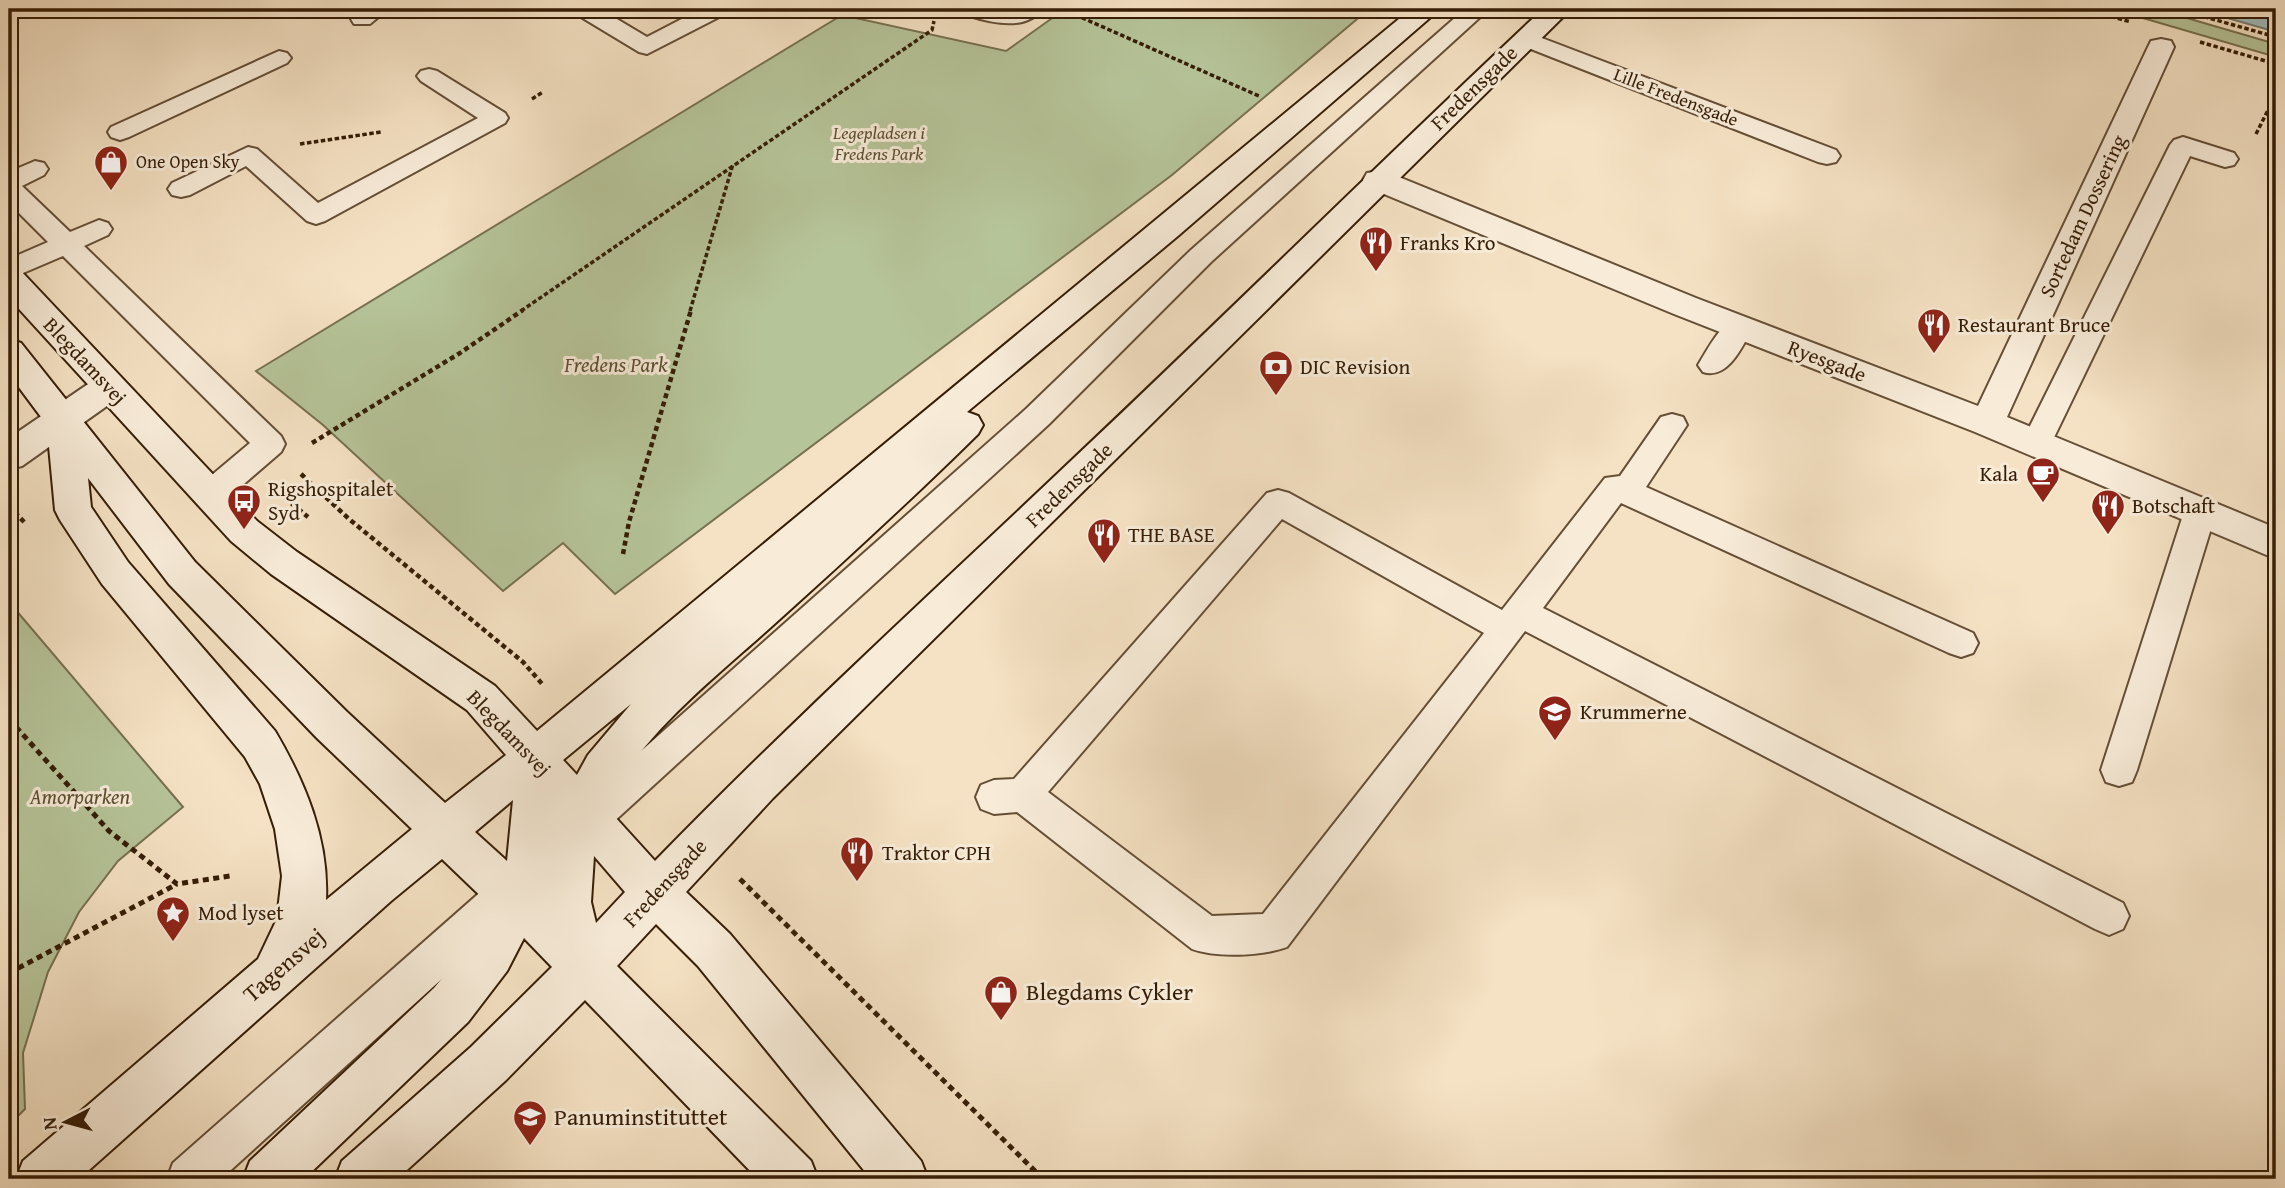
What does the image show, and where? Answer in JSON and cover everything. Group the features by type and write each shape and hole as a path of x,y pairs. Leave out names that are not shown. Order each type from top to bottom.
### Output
{"street":[{"path":"976,9 988,14 1020,15 1029,9"},
{"path":"268,1179 451,1005 491,955 519,890 535,811 533,757 607,699 981,381 1168,228 1427,9"},
{"name":"Fredensgade","path":"585,967 758,784 1080,475 1378,180 1558,9"},
{"name":"Sortedam Dossering","path":"1987,423 2161,47"},
{"name":"Ryesgade","path":"1378,180 1739,327 1987,423 2276,544"},
{"path":"585,967 568,902 582,821 603,768 649,712 889,499 1168,228"},
{"name":"Blegdamsvej","path":"9,278 244,531 284,564 481,698 533,757 582,821 714,950 903,1179"},
{"path":"9,352 182,573 332,725 441,830 519,890 585,967 701,1082 793,1179"},
{"path":"9,457 109,387"},
{"path":"64,419 73,509 115,573 260,744 275,769 299,843 306,879 300,921 273,975"},
{"name":"Tagensvej","path":"41,1179 441,830 533,757"},
{"path":"360,1179 488,1064 585,967"}],"lane":[{"path":"584,9 647,47 717,9"},
{"path":"190,1179 519,890 582,821 1037,417 1200,256 1478,9"},
{"name":"Lille Fredensgade","path":"1526,39 1827,156"},
{"path":"120,132 279,58"},
{"path":"181,189 248,155 316,215 496,118 429,76"},
{"path":"2036,444 2183,145 2225,159"},
{"path":"9,182 35,169"},
{"path":"9,188 270,444 211,495"},
{"path":"9,270 99,229"},
{"path":"1713,365 1739,327"},
{"path":"1626,492 1672,425"},
{"path":"1961,643 1616,487 1513,621 1273,933 1206,935 1009,796 1278,502 1513,621 2109,916"},
{"path":"2119,770 2200,512"}],"path":[{"path":"1062,9 1301,116"},
{"path":"2177,9 2276,37"},
{"path":"270,444 306,446 460,353 932,30 935,19"},
{"path":"623,554 629,522 733,164"},
{"path":"9,506 33,533"},
{"path":"9,516 15,512"},
{"path":"9,719 108,831 177,884"},
{"path":"703,843 1043,1179"},
{"path":"10,971 177,884 230,876"}],"green space":[{"name":"Fredens Park","path":"1065,9 1369,9 1172,175 615,594 563,543 503,591 323,425 256,371 842,15 1006,51"},
{"path":"2112,9 2156,9 2276,44 2276,57"},
{"name":"Amorparken","path":"9,602 183,807 118,861 79,912 48,972 23,1053 25,1109 9,1125"}],"water":[{"path":"2196,9 2276,9 2276,32"}],"place":[{"name":"One Open Sky","path":"111,192"},
{"name":"Franks Kro","path":"1376,273"},
{"name":"Restaurant Bruce","path":"1934,355"},
{"name":"DIC Revision","path":"1276,397"},
{"name":"Kala","path":"2043,504"},
{"name":"Rigshospitalet Syd","path":"244,531"},
{"name":"Botschaft","path":"2108,536"},
{"name":"THE BASE","path":"1104,565"},
{"name":"Krummerne","path":"1555,742"},
{"name":"Traktor CPH","path":"857,883"},
{"name":"Mod lyset","path":"173,943"},
{"name":"Blegdams Cykler","path":"1001,1022"},
{"name":"Panuminstituttet","path":"530,1147"}],"park label":[{"name":"Legepladsen i Fredens Park","path":"879,143"}]}
